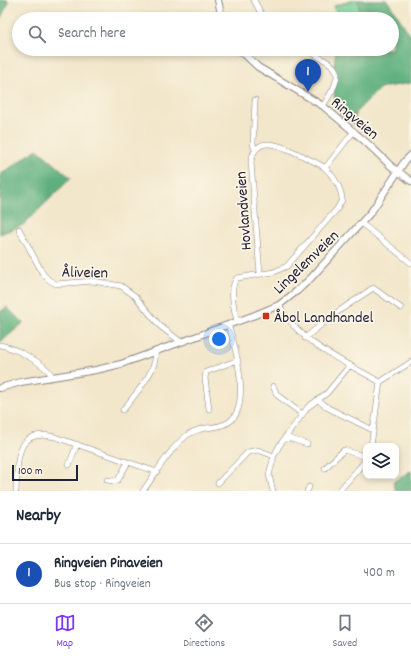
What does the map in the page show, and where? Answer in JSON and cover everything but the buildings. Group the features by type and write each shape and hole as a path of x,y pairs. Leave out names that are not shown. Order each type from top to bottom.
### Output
{"main road":[{"path":"218,0 221,12"},
{"name":"Ringveien","path":"246,56 258,68 323,106 411,180"},
{"name":"Lingelemveien","path":"0,388 20,382 52,376 112,367 237,322 279,305 311,278 361,224 411,155"},
{"name":"Lingelemveien","path":"400,171 411,158"}],"street":[{"path":"254,0 260,12"},
{"path":"317,56 337,69 338,73 336,82 323,106"},
{"path":"255,100 252,144 256,150"},
{"path":"325,168 354,131"},
{"name":"Hovlandveien","path":"237,322 234,290 235,281 241,277 274,272 287,266 340,205 342,200 340,189 325,168 274,144 264,144 256,150 251,162 260,274"},
{"path":"361,224 411,263"},
{"name":"Åliveien","path":"19,229 43,274 49,280 56,284 93,281 121,286 135,296 160,326 182,342"},
{"path":"305,338 333,315 373,288 401,308"},
{"path":"279,305 305,338 380,382"},
{"path":"143,491 181,441 192,432 206,427 227,423 234,417 240,399 238,360 228,325"},
{"path":"0,345 12,348 29,357 46,369 52,376"},
{"path":"123,410 149,374 155,357 154,352"},
{"path":"209,409 205,378 206,372 238,360"},
{"path":"371,443 380,382 411,362"},
{"path":"279,491 273,490 269,475 274,456 285,437 302,414 313,402 327,393 350,365"},
{"path":"273,386 277,395 302,414"},
{"path":"318,400 328,408 373,430"},
{"path":"16,491 19,455 28,439 38,434 77,444 157,472"},
{"path":"285,437 307,444"},
{"path":"69,465 77,444"},
{"path":"218,483 248,452 258,450 274,456"},
{"path":"325,468 344,450 363,457"},
{"path":"107,480 118,480 128,462"},
{"path":"340,491 363,462"}],"green space":[{"path":"0,0 7,0 9,2 0,19"},
{"path":"358,0 360,12 336,12 334,6"},
{"path":"358,0 387,0 395,12 360,12"},
{"path":"399,18 411,36 411,83 380,88 355,113 355,125 335,109 334,86 336,83 334,66 335,56 399,56"},
{"path":"37,149 71,178 23,225 0,234 0,175"},
{"path":"7,307 23,323 0,343 0,312"},
{"path":"411,471 411,491 396,491 393,482"}],"place":[{"name":"Ringveien Pinaveien","path":"308,92"},
{"name":"Åbol Landhandel","path":"266,316"}]}
